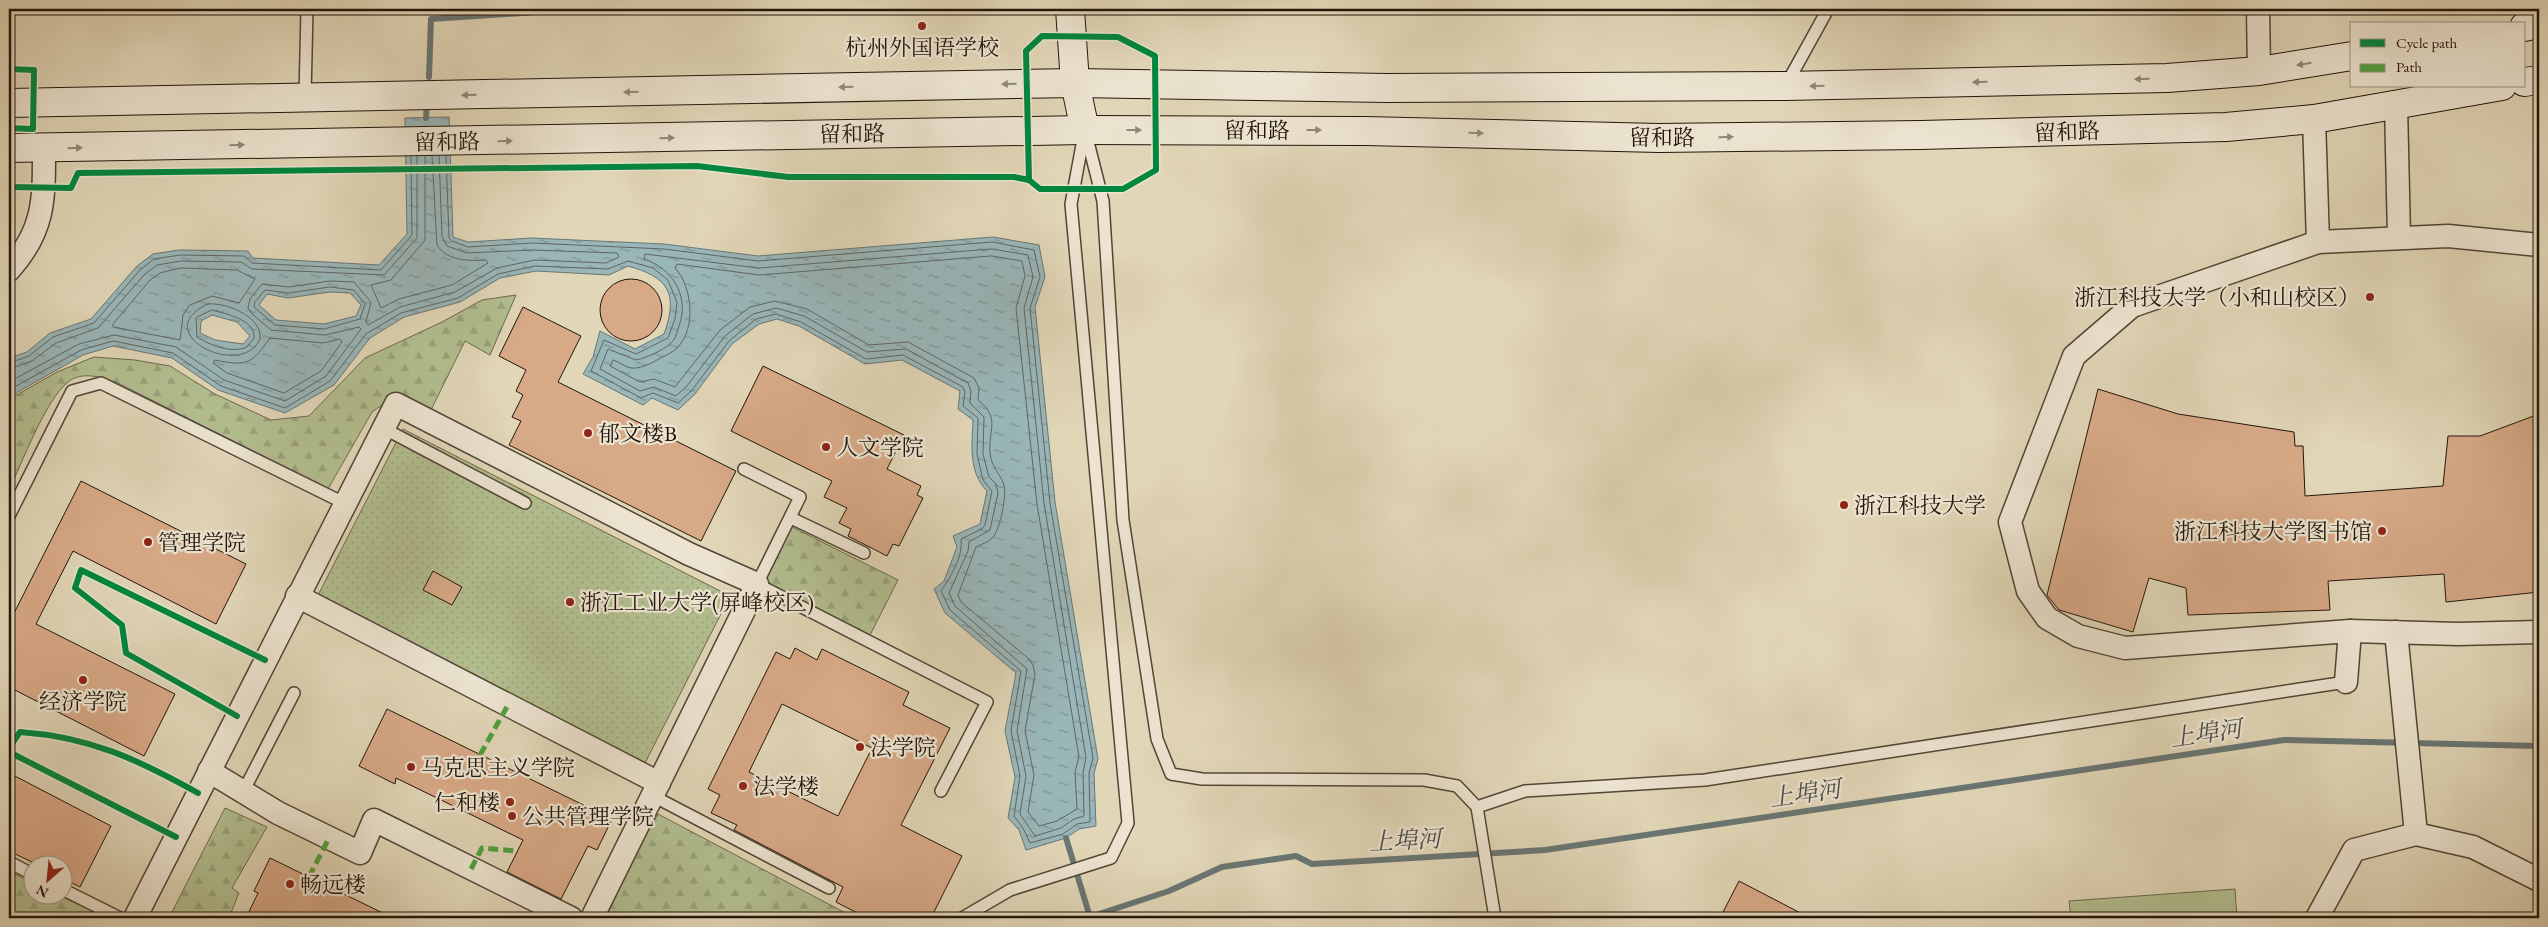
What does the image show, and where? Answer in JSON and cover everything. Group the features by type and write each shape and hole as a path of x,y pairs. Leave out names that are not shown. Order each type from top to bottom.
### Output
{"main road":[{"path":"1070,12 1075,83 1085,130"},
{"path":"2526,27 2539,24"},
{"name":"留和路","path":"9,103 305,99 1075,83 1387,88 1786,86 2167,78 2259,71 2350,56"},
{"path":"2526,82 2539,80"},
{"name":"留和路","path":"9,148 1085,130 1365,130 1659,138 1892,136 2226,127 2314,119 2491,88"}],"street":[{"path":"2258,9 2259,71"},
{"path":"2396,105 2399,238"},
{"path":"2314,119 2318,242"},
{"path":"9,270 26,251 38,222 44,196 44,148"},
{"path":"2539,245 2448,236 2318,242 2132,306 2074,356 2010,522 2028,591 2047,618 2078,636 2125,648 2350,631 2539,632"},
{"path":"135,918 344,503 396,404 689,554 757,584 592,918"},
{"path":"297,596 656,789"},
{"path":"2346,682 2350,631"},
{"path":"2396,632 2416,834"},
{"path":"209,771 278,813 360,852 374,820 571,918"},
{"path":"2317,918 2354,850 2416,834 2474,847 2539,880"}],"lane":[{"path":"305,99 307,9"},
{"path":"1786,86 1827,12"},
{"path":"1085,130 1103,201 1124,520 1157,739 1171,774 1202,779 1424,780 1457,786 1477,808 1496,918"},
{"path":"962,918 1010,890 1111,858 1128,823 1071,204 1085,130"},
{"path":"9,516 72,391 101,383 344,503"},
{"path":"383,428 525,503"},
{"path":"744,469 800,497 757,584 987,702 941,791"},
{"path":"791,518 864,553"},
{"path":"1477,808 1525,791 1705,780 2346,682"},
{"path":"243,792 294,693"},
{"path":"656,789 829,888"},
{"path":"9,862 22,869"},
{"path":"72,894 120,918"}],"green space":[{"path":"516,295 490,355 465,341 429,414 395,396 372,412 328,489 116,382 85,376 68,382 51,402 35,432 9,490 9,404 13,397 57,372 94,357 135,360 170,366 215,394 271,420 309,416 365,358 442,322 482,300"},
{"path":"403,429 730,596 642,769 315,601"},
{"path":"792,527 898,580 870,635 765,582"},
{"path":"225,808 267,827 232,888 239,893 231,913 241,918 169,918"},
{"path":"658,814 855,918 598,918"},
{"path":"9,871 22,878 22,904 72,904 72,901 92,910 88,918 9,918"},
{"path":"2235,889 2237,918 2071,918 2069,901"}],"water":[{"path":"449,117 453,237 468,242 532,238 664,244 758,256 993,237 1039,245 1045,277 1035,307 1055,502 1098,759 1094,773 1096,826 1079,829 1066,838 1026,850 1019,830 1008,818 1015,777 1005,731 1016,673 945,613 934,589 944,581 957,547 953,536 980,524 987,491 977,475 972,457 973,420 958,409 960,391 902,360 865,364 799,326 777,319 759,324 732,344 695,394 678,410 652,398 643,405 583,374 593,357 600,331 635,349 664,334 670,308 670,297 667,289 653,276 628,266 609,275 536,271 500,278 460,302 404,317 370,338 334,385 285,413 218,390 172,358 113,346 83,355 9,397 9,358 27,352 50,333 91,319 137,266 153,254 179,250 248,251 253,258 379,265 407,234 405,118","holes":["330,292 350,293 361,305 356,316 324,324 276,320 259,305 267,294 288,298","212,315 237,322 250,336 243,344 215,340 200,333 201,321"]}],"building":[{"path":"631,279 648,284 653,288 657,293 662,310 657,327 653,332 648,336 631,341 614,336 609,332 605,327 600,310 605,293 609,288 614,284"},
{"name":"郁文楼B","path":"523,307 581,336 558,382 736,471 701,541 509,445 521,421 512,417 523,395 516,391 526,370 499,356"},
{"path":"763,366 904,435 887,469 921,486 917,495 923,498 899,546 893,544 887,556 848,536 851,529 839,523 847,508 824,497 832,481 731,431"},
{"path":"2098,389 2178,414 2294,432 2295,446 2303,446 2305,496 2443,486 2448,436 2480,436 2539,414 2539,592 2446,602 2444,574 2328,581 2330,610 2188,615 2186,588 2149,578 2133,632 2059,610 2047,595"},
{"path":"81,481 246,564 216,624 73,551 36,624 175,694 144,756 9,687 9,623"},
{"path":"433,571 462,587 452,605 423,590"},
{"name":"法学楼","path":"795,648 817,660 822,649 909,692 903,705 950,728 901,825 962,856 931,918 867,918 836,902 843,887 734,830 737,825 711,813 720,795 708,789 776,652 790,659","holes":["782,704 872,748 838,816 749,772"]},
{"name":"仁和楼","path":"387,709 612,819 597,850 588,846 561,899 507,872 523,840 396,778 395,784 359,766"},
{"path":"9,773 111,826 80,887 72,883 72,854 22,854 22,857 9,851"},
{"name":"畅远楼","path":"270,858 393,918 246,918 258,893 254,891"},
{"path":"1739,881 1810,918 1720,918"}],"waterway":[{"path":"429,77 431,19 537,12 550,9"},
{"path":"426,118 427,103"},
{"name":"上埠河","path":"1087,918 1169,891 1222,867 1296,856 1312,864 1545,850 2284,740 2539,746"},
{"path":"1066,838 1090,917"}],"marked path":[{"path":"480,755 508,705"},
{"path":"309,877 329,838"},
{"path":"471,869 482,848 517,851"}],"cycle path":[{"path":"1042,36 1118,37 1155,56 1156,170 1123,189 1040,189 1029,180 1026,51 1042,36"},
{"path":"9,69 34,70 33,129 9,128"},
{"path":"9,187 71,188 78,173 697,166 788,177 1014,177 1029,180"},
{"path":"237,716 126,653 122,625 75,588 81,570 265,660"},
{"path":"9,748 20,732 69,739 133,760 198,793"},
{"path":"9,752 176,837"}],"place":[{"name":"杭州外国语学校","path":"922,26"},
{"name":"浙江科技大学（小和山校区）","path":"2370,297"},
{"name":"郁文楼B","path":"588,433"},
{"name":"人文学院","path":"826,447"},
{"name":"浙江科技大学","path":"1844,505"},
{"name":"浙江科技大学图书馆","path":"2382,531"},
{"name":"管理学院","path":"148,542"},
{"name":"浙江工业大学(屏峰校区)","path":"570,602"},
{"name":"经济学院","path":"83,680"},
{"name":"法学院","path":"860,747"},
{"name":"马克思主义学院","path":"411,767"},
{"name":"法学楼","path":"743,786"},
{"name":"仁和楼","path":"510,802"},
{"name":"公共管理学院","path":"512,816"},
{"name":"畅远楼","path":"290,884"}]}
